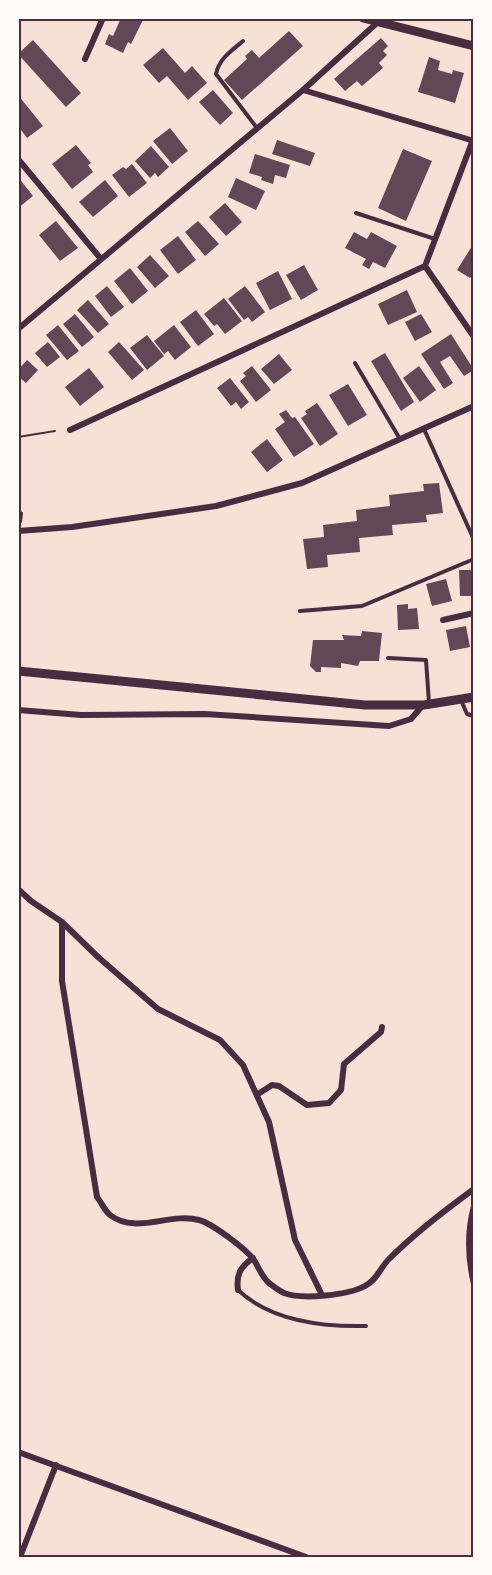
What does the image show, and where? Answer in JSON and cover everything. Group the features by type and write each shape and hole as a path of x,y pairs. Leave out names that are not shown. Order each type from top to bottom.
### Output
{"street":[{"path":"85,59 104,18"},
{"path":"363,18 474,46"},
{"path":"18,329 303,90 378,22"},
{"path":"70,430 425,266 474,140 303,90"},
{"path":"18,159 101,260"},
{"path":"425,266 474,337"},
{"path":"19,531 72,527 216,506 303,483 474,406"},
{"path":"443,620 474,613"},
{"path":"18,671 365,705 427,704 474,698"},
{"path":"18,710 81,715 205,714 389,726 411,719 427,704"},
{"path":"18,889 31,901 62,922 158,1009 220,1040 243,1065 269,1122 295,1240 322,1295"},
{"path":"62,922 62,981 97,1197 109,1215 129,1225 176,1218 198,1220 217,1228 253,1258 261,1275 284,1293 299,1296 322,1295 364,1287 375,1280 388,1260 449,1207 474,1189"},
{"path":"258,1094 272,1085 279,1086 307,1105 329,1104 341,1090 344,1064 381,1032 382,1027"},
{"path":"474,1206 469,1238 470,1266 474,1284"},
{"path":"238,1290 236,1277 244,1264 253,1258"},
{"path":"18,1452 306,1557"},
{"path":"20,1557 56,1465"}],"lane":[{"path":"243,41 224,57 216,74 257,128"},
{"path":"356,213 435,239"},
{"path":"355,363 400,439"},
{"path":"424,428 474,540"},
{"path":"300,611 362,606 474,559"},
{"path":"388,658 426,660 427,704"},
{"path":"460,699 467,714 474,716"},
{"path":"238,1290 251,1302 278,1314 312,1322 366,1326"}],"path":[{"path":"18,437 55,431"},
{"path":"18,511 22,513 19,531"}],"building":[{"path":"121,18 144,18 131,44 128,42 123,53 105,44 109,34 113,36"},
{"path":"289,31 303,46 242,100 224,80 247,59 245,56 252,50 259,58"},
{"path":"381,38 388,46 383,51 387,55 379,63 383,68 362,86 357,81 345,91 334,79"},
{"path":"33,40 81,93 66,107 18,54"},
{"path":"163,48 185,73 192,66 207,83 188,100 167,76 159,83 143,65"},
{"path":"429,57 440,61 438,70 452,74 453,70 464,73 455,103 418,92"},
{"path":"213,90 233,113 220,125 199,102"},
{"path":"18,95 43,126 27,138 18,126"},
{"path":"170,128 188,151 172,164 153,141"},
{"path":"277,140 315,153 310,166 272,154"},
{"path":"76,145 91,163 88,165 93,172 72,189 52,164"},
{"path":"151,146 169,167 158,177 155,173 150,178 135,161"},
{"path":"403,149 432,161 406,221 378,208"},
{"path":"255,154 290,165 286,178 275,175 273,184 249,173"},
{"path":"132,164 147,183 129,197 112,175"},
{"path":"18,177 33,196 18,208"},
{"path":"236,178 265,191 256,210 228,197"},
{"path":"105,180 118,196 93,217 79,202"},
{"path":"225,203 242,222 226,236 209,217"},
{"path":"56,221 78,248 60,261 39,235"},
{"path":"198,221 219,244 205,256 185,232"},
{"path":"354,232 367,239 371,232 397,246 385,268 373,262 369,269 362,265 366,259 345,248"},
{"path":"178,236 196,260 178,274 160,250"},
{"path":"474,243 474,272 470,278 457,270"},
{"path":"150,255 169,276 155,288 137,267"},
{"path":"304,265 318,290 301,300 286,275"},
{"path":"130,268 148,291 132,304 114,281"},
{"path":"278,271 292,299 270,310 256,283"},
{"path":"107,286 124,307 111,317 95,296"},
{"path":"245,286 265,312 252,322 248,317 244,320 228,299"},
{"path":"407,290 417,312 388,325 378,304"},
{"path":"224,298 242,321 225,334 204,314"},
{"path":"88,300 109,324 98,333 77,310"},
{"path":"196,310 214,334 198,346 180,322"},
{"path":"75,314 94,337 82,347 63,324"},
{"path":"421,314 432,332 415,341 405,322"},
{"path":"58,325 79,351 67,360 46,335"},
{"path":"174,325 191,347 175,360 168,351 164,354 154,341"},
{"path":"451,334 474,370 464,376 450,356 440,362 453,383 444,389 421,354"},
{"path":"147,335 164,356 147,370 130,348"},
{"path":"48,342 60,357 47,367 35,353"},
{"path":"119,342 144,370 132,380 108,352"},
{"path":"385,353 414,402 401,411 371,361"},
{"path":"279,354 292,370 274,384 261,369"},
{"path":"27,360 38,370 26,383 18,376 18,370"},
{"path":"252,366 271,390 256,402 240,381 246,376 243,373"},
{"path":"419,366 436,390 420,402 403,378"},
{"path":"89,368 104,387 80,406 65,387"},
{"path":"230,378 249,402 241,409 236,402 231,406 217,388"},
{"path":"348,384 367,415 348,426 329,395"},
{"path":"317,403 338,434 320,446 301,418 307,414 305,411"},
{"path":"286,410 292,418 295,417 314,444 294,457 275,429 285,422 279,414"},
{"path":"267,439 283,460 267,472 251,452"},
{"path":"439,483 443,513 426,515 427,522 392,525 393,535 359,538 360,552 327,555 328,567 307,569 303,539 324,537 323,525 357,521 356,510 390,506 389,495 424,491 423,484"},
{"path":"459,570 474,570 474,596 460,596"},
{"path":"446,579 452,601 432,606 426,584"},
{"path":"408,604 408,609 417,608 419,629 398,630 397,605"},
{"path":"466,626 470,647 450,651 446,630"},
{"path":"362,631 382,633 379,661 360,661 358,666 341,663 341,668 321,667 321,672 316,672 310,666 313,640 344,640 342,635 361,636"}]}
